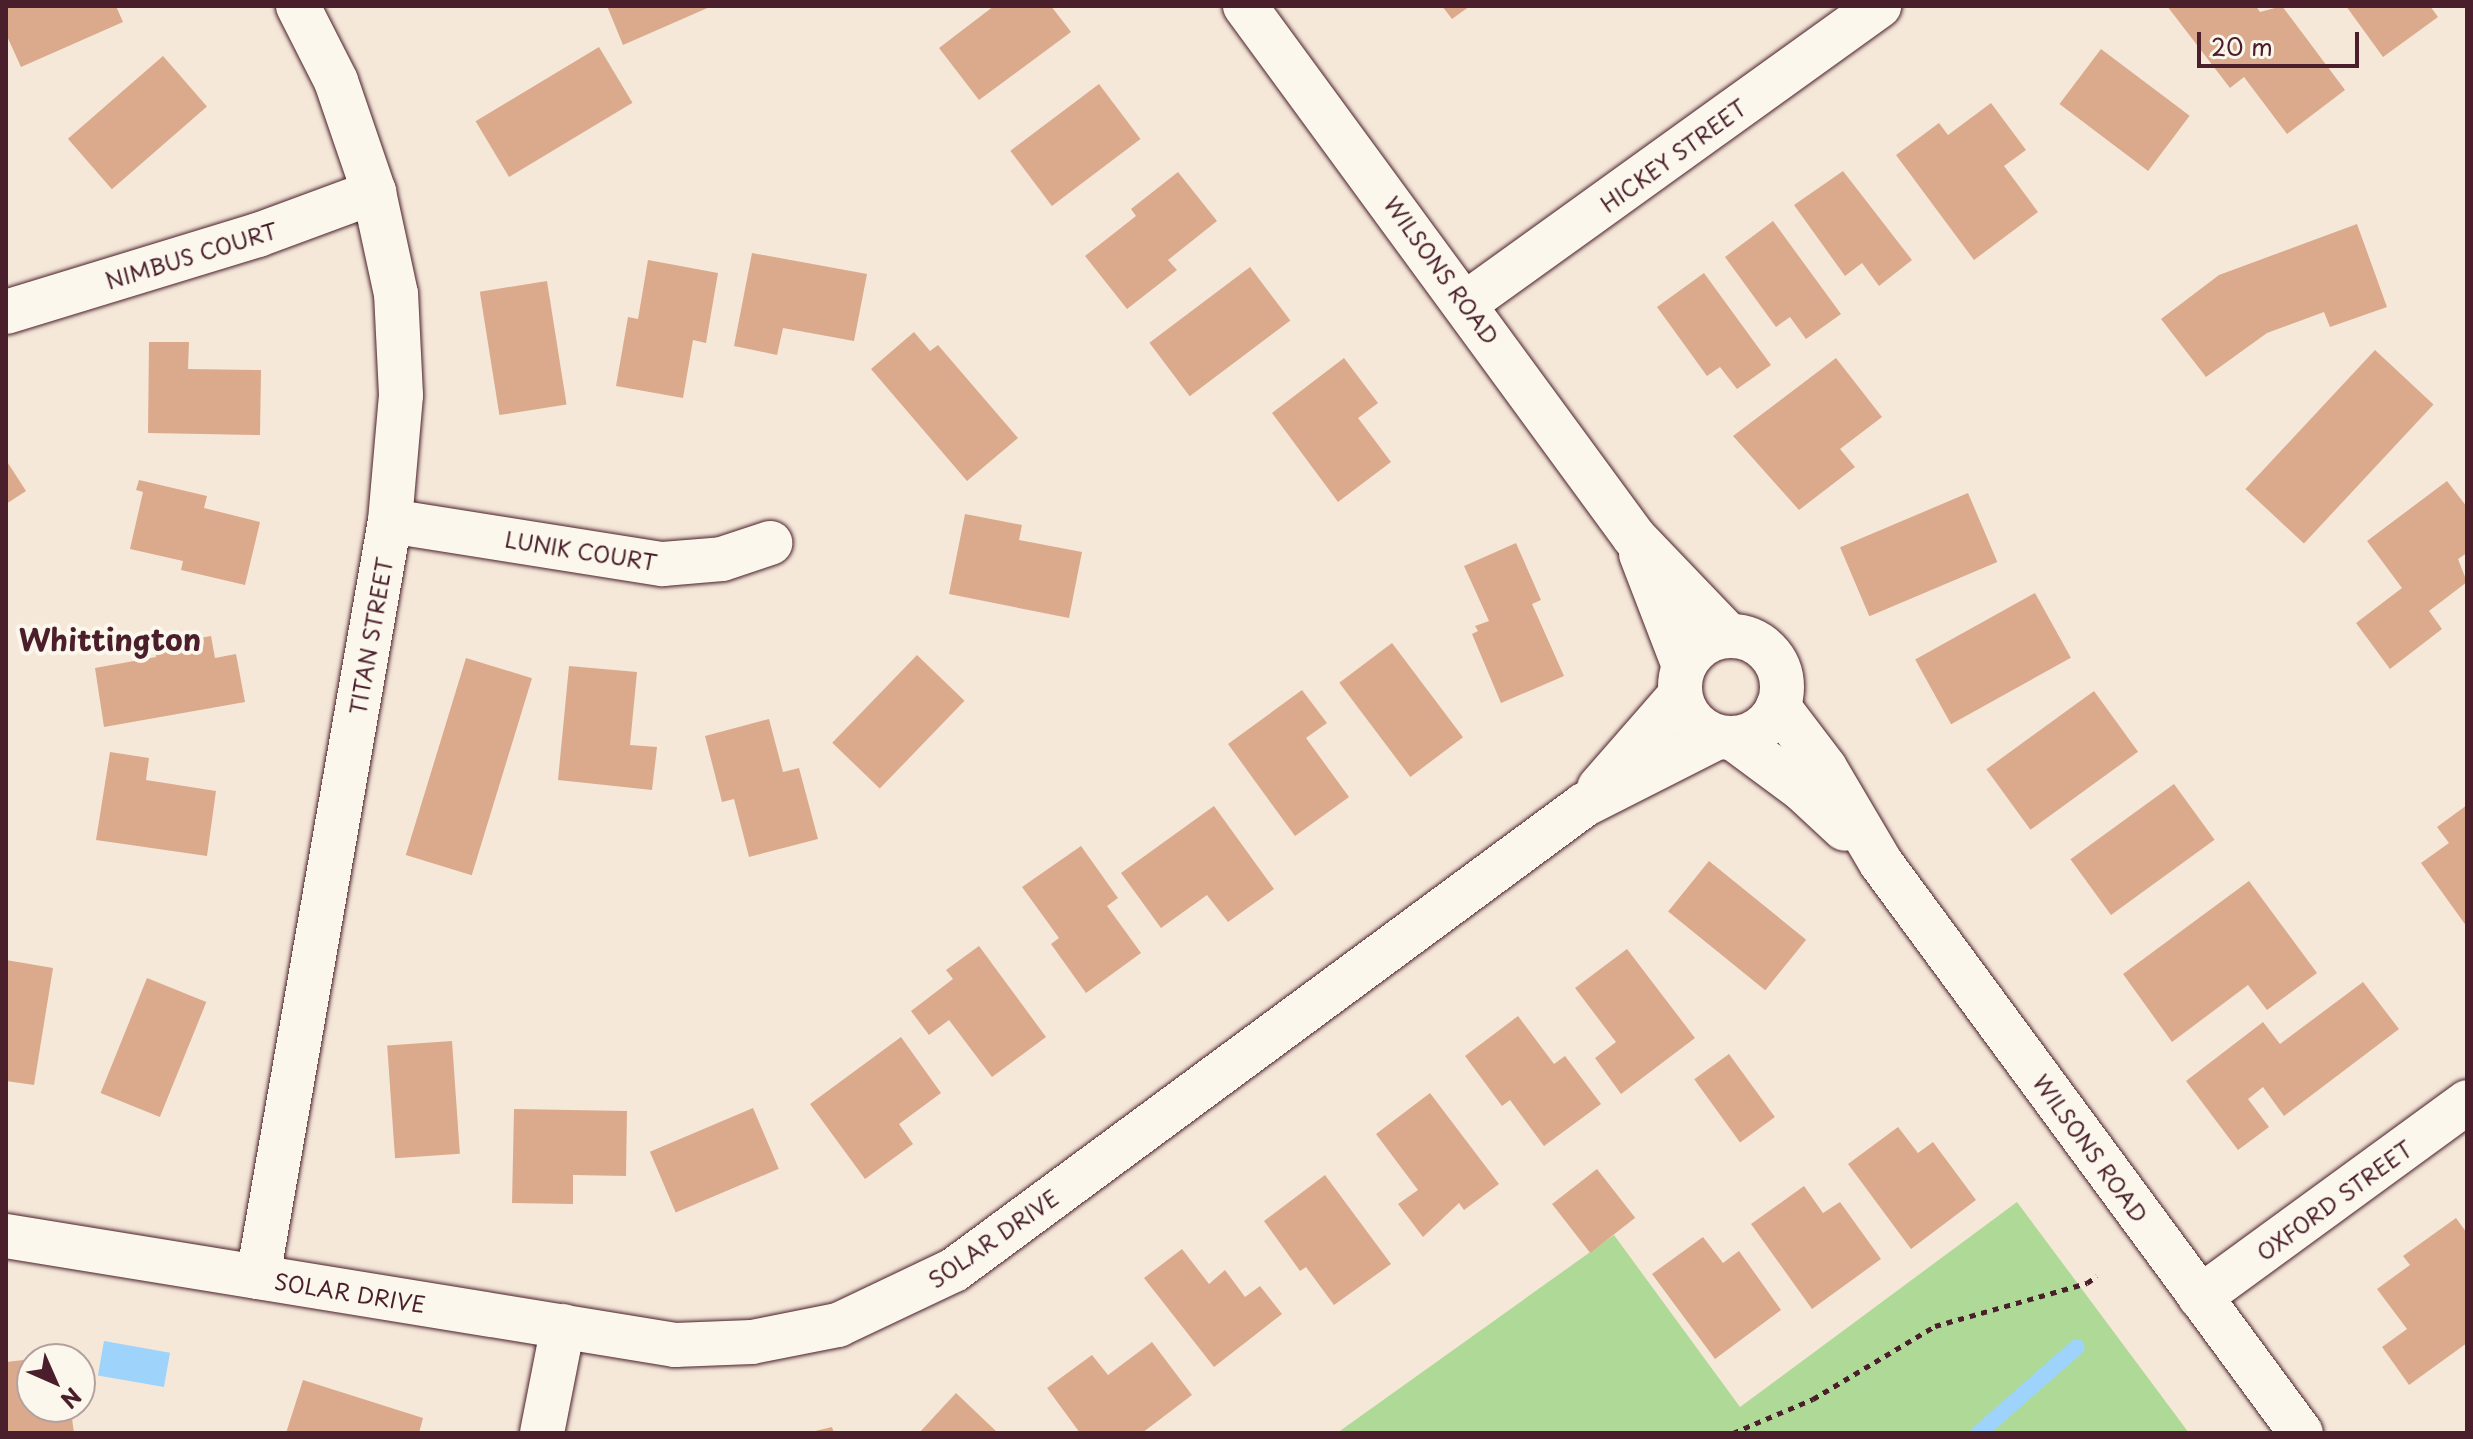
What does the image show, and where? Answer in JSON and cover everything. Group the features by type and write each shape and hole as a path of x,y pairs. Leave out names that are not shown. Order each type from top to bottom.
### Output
{"street":[{"name":"TITAN STREET","path":"258,1277 390,521 401,395 397,309 374,192 336,81 298,6"},
{"name":"WILSONS ROAD","path":"1245,6 1466,303 1634,537 1729,636"},
{"name":"HICKEY STREET","path":"1466,303 1879,6"},
{"name":"NIMBUS COURT","path":"6,312 258,235 374,192"},
{"name":"LUNIK COURT","path":"390,521 663,564 722,559 770,543"},
{"name":"WILSONS ROAD","path":"1634,537 1682,681"},
{"path":"1729,636 1761,645 1772,657 1782,689 1778,706 1760,729 1726,738 1692,722 1682,681 1702,644 1729,636"},
{"name":"SOLAR DRIVE","path":"1584,805 1682,681"},
{"name":"WILSONS ROAD","path":"1778,706 1825,768 1881,863 2301,1433"},
{"name":"WILSONS ROAD","path":"1726,738 1803,790 1881,863"},
{"name":"SOLAR DRIVE","path":"6,1236 675,1345 752,1342 838,1325 890,1304 954,1270 1584,805 1726,738"},
{"name":"OXFORD STREET","path":"2200,1297 2467,1102"},
{"path":"542,1433 563,1326"}],"path":[{"path":"1733,1433 1813,1399 1935,1326 2087,1283 2097,1276"},
{"path":"1577,1433 1591,1433"}],"green space":[{"path":"2017,1202 2189,1433 1337,1433 1614,1235 1740,1407"}],"water":[{"path":"104,1341 170,1353 164,1387 98,1375"}],"building":[{"path":"6,6 116,6 123,22 21,67 6,34"},
{"path":"607,6 712,6 623,45"},
{"path":"994,6 1051,6 1071,32 979,100 939,48"},
{"path":"1442,6 1470,6 1452,19"},
{"path":"2167,6 2256,6 2260,12 2282,6 2345,90 2287,134 2244,77 2230,88"},
{"path":"2346,6 2430,6 2438,17 2383,57"},
{"path":"599,47 632,103 509,177 476,121"},
{"path":"2101,49 2190,116 2148,171 2059,104"},
{"path":"163,56 207,107 112,189 68,139"},
{"path":"1099,84 1141,139 1052,206 1010,151"},
{"path":"1991,103 2026,150 2004,166 2038,212 1974,260 1896,155 1939,123 1948,135"},
{"path":"1843,171 1912,260 1879,286 1862,263 1845,276 1794,205"},
{"path":"1178,172 1217,221 1168,260 1177,270 1127,309 1085,256 1136,216 1131,209"},
{"path":"1773,221 1841,314 1806,339 1790,317 1776,327 1725,257"},
{"path":"2357,224 2387,307 2330,327 2324,312 2267,333 2206,377 2161,319 2219,275"},
{"path":"752,253 867,274 854,341 783,328 777,355 734,346"},
{"path":"648,260 718,273 706,343 693,340 683,398 616,386 628,317 638,319"},
{"path":"1250,267 1290,321 1190,396 1149,343"},
{"path":"1704,273 1771,365 1737,389 1720,367 1707,376 1657,307"},
{"path":"547,281 567,404 499,415 480,292"},
{"path":"914,332 930,351 938,345 1018,438 967,481 871,369"},
{"path":"149,342 189,342 188,369 261,370 260,435 148,433"},
{"path":"2375,350 2434,405 2304,544 2245,489"},
{"path":"1344,358 1378,403 1358,418 1391,462 1338,502 1272,413"},
{"path":"1836,358 1882,417 1840,449 1855,467 1799,510 1733,436"},
{"path":"6,460 26,491 6,504"},
{"path":"139,480 207,496 204,508 260,522 245,585 181,570 183,561 130,549 143,492 136,490"},
{"path":"2447,481 2467,507 2467,553 2458,559 2467,582 2429,611 2442,629 2390,669 2356,623 2402,588 2367,541"},
{"path":"1968,493 1997,562 1869,616 1840,547"},
{"path":"965,514 1022,525 1019,540 1082,552 1069,618 949,594"},
{"path":"1516,543 1541,600 1532,604 1564,676 1501,703 1472,634 1478,631 1475,626 1489,621 1464,566"},
{"path":"2035,593 2071,658 1951,724 1915,659"},
{"path":"211,636 215,658 236,654 245,702 104,727 95,668 156,657 155,646"},
{"path":"1392,643 1463,737 1410,777 1339,683"},
{"path":"917,655 964,701 880,789 832,743"},
{"path":"466,658 532,678 472,875 406,855"},
{"path":"569,666 637,672 630,745 657,747 652,790 558,780"},
{"path":"1302,690 1327,723 1306,738 1349,797 1295,836 1228,744"},
{"path":"2094,691 2138,752 2030,830 1986,769"},
{"path":"769,719 783,772 799,768 818,839 749,857 734,799 722,802 705,736"},
{"path":"110,752 149,758 146,780 216,791 207,856 96,840"},
{"path":"2174,784 2215,840 2111,915 2070,859"},
{"path":"2467,805 2467,927 2421,863 2449,843 2437,827"},
{"path":"1214,806 1274,889 1228,922 1207,895 1161,928 1121,873"},
{"path":"1081,846 1118,898 1107,906 1141,953 1086,993 1051,944 1059,938 1022,887"},
{"path":"1709,861 1806,940 1765,990 1668,912"},
{"path":"2249,881 2317,973 2267,1010 2248,985 2172,1042 2123,974"},
{"path":"979,946 1046,1037 992,1077 949,1020 929,1035 911,1011 953,979 946,970"},
{"path":"1627,949 1695,1038 1621,1094 1595,1058 1616,1042 1575,988"},
{"path":"6,960 53,968 34,1085 6,1081"},
{"path":"147,978 206,1002 160,1117 101,1093"},
{"path":"2363,982 2399,1029 2284,1116 2263,1087 2248,1099 2269,1127 2238,1150 2186,1081 2263,1022 2280,1044"},
{"path":"1518,1016 1554,1064 1565,1056 1601,1104 1544,1146 1510,1100 1502,1106 1465,1056"},
{"path":"901,1037 941,1093 899,1124 913,1144 865,1179 810,1104"},
{"path":"452,1041 460,1154 395,1158 387,1046"},
{"path":"1729,1054 1775,1117 1740,1142 1694,1079"},
{"path":"1430,1093 1499,1184 1464,1210 1459,1203 1423,1237 1398,1204 1418,1190 1376,1134"},
{"path":"753,1108 779,1169 676,1213 650,1152"},
{"path":"514,1109 627,1111 626,1176 573,1175 573,1204 512,1203"},
{"path":"1898,1127 1918,1153 1933,1142 1976,1200 1911,1249 1848,1164"},
{"path":"1597,1169 1635,1218 1590,1253 1552,1204"},
{"path":"1325,1175 1391,1264 1334,1305 1306,1267 1300,1271 1264,1221"},
{"path":"1804,1186 1823,1213 1840,1202 1881,1259 1812,1309 1751,1224"},
{"path":"2456,1218 2467,1233 2467,1343 2409,1385 2382,1347 2407,1329 2377,1289 2410,1265 2403,1256"},
{"path":"1703,1237 1723,1263 1739,1251 1781,1310 1715,1359 1652,1274"},
{"path":"1182,1249 1209,1284 1225,1270 1245,1297 1260,1286 1282,1314 1214,1367 1144,1278"},
{"path":"1152,1342 1192,1395 1142,1433 1080,1433 1047,1388 1092,1355 1108,1375"},
{"path":"16,1361 16,1423 73,1423 74,1433 6,1431 6,1362"},
{"path":"303,1380 423,1418 419,1433 286,1433"},
{"path":"956,1393 998,1433 919,1433"},
{"path":"832,1427 834,1433 811,1433 811,1432"}],"waterway":[{"path":"1979,1433 2077,1347"}],"district":[{"name":"Whittington","path":"110,639"}]}
